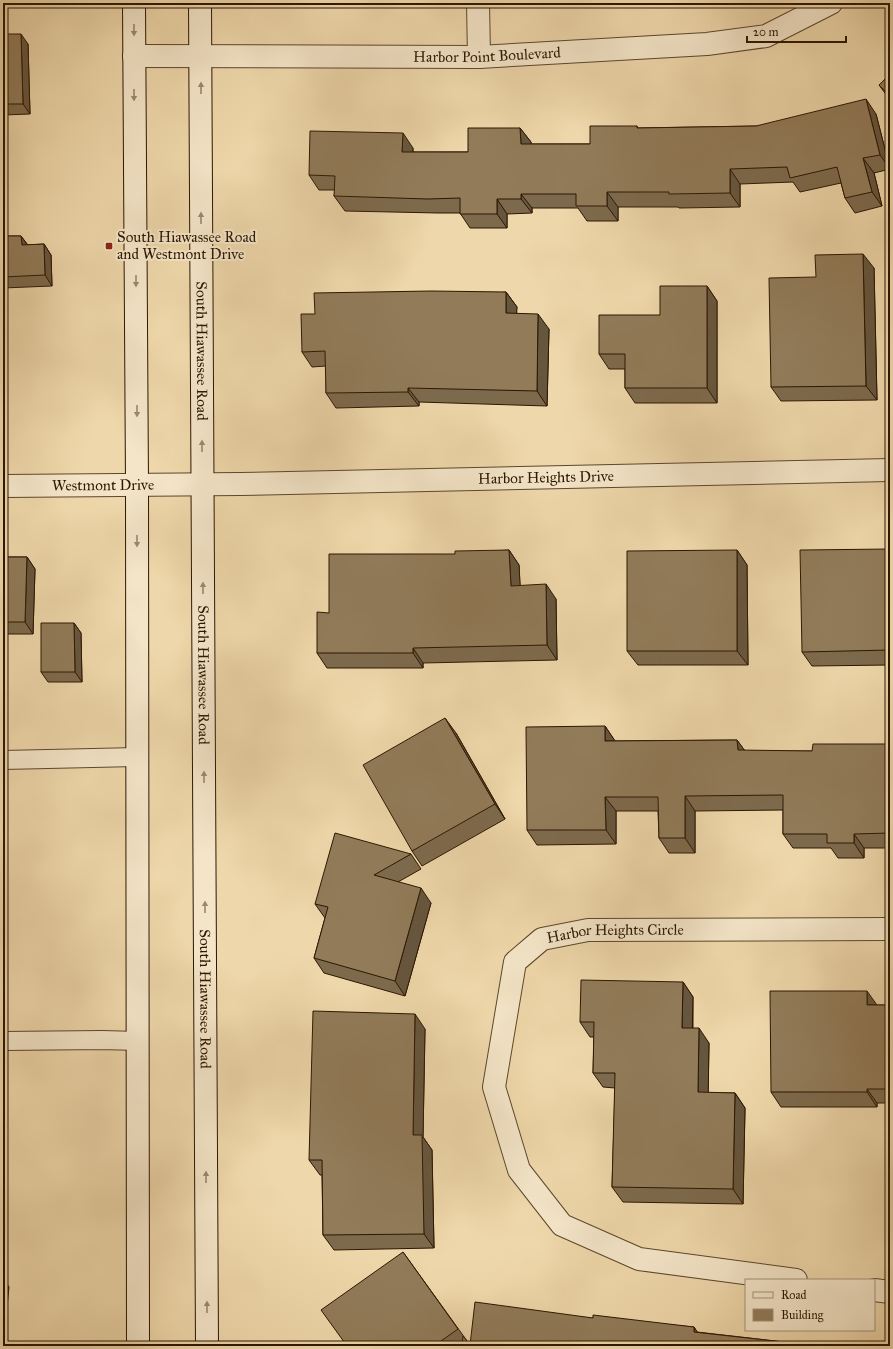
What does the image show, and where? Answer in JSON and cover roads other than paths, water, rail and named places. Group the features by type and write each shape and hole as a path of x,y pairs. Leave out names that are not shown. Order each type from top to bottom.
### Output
{"street":[{"path":"134,3 137,484 138,1346"},
{"name":"South Hiawassee Road","path":"200,3 207,1346"},
{"path":"478,3 479,57"},
{"name":"Harbor Point Boulevard","path":"134,56 479,57 707,44 766,36 832,3"},
{"name":"Harbor Heights Drive","path":"203,484 890,470"},
{"name":"Westmont Drive","path":"3,486 203,484"},
{"name":"Harbor Heights Circle","path":"788,1279 639,1260 562,1225 520,1170 494,1087 515,962 542,939 588,930 890,929"},
{"path":"875,1290 890,1292"}],"lane":[{"path":"3,760 137,757"},
{"path":"3,1041 138,1041"}],"place":[{"name":"South Hiawassee Road and Westmont Drive","path":"109,246"}]}
